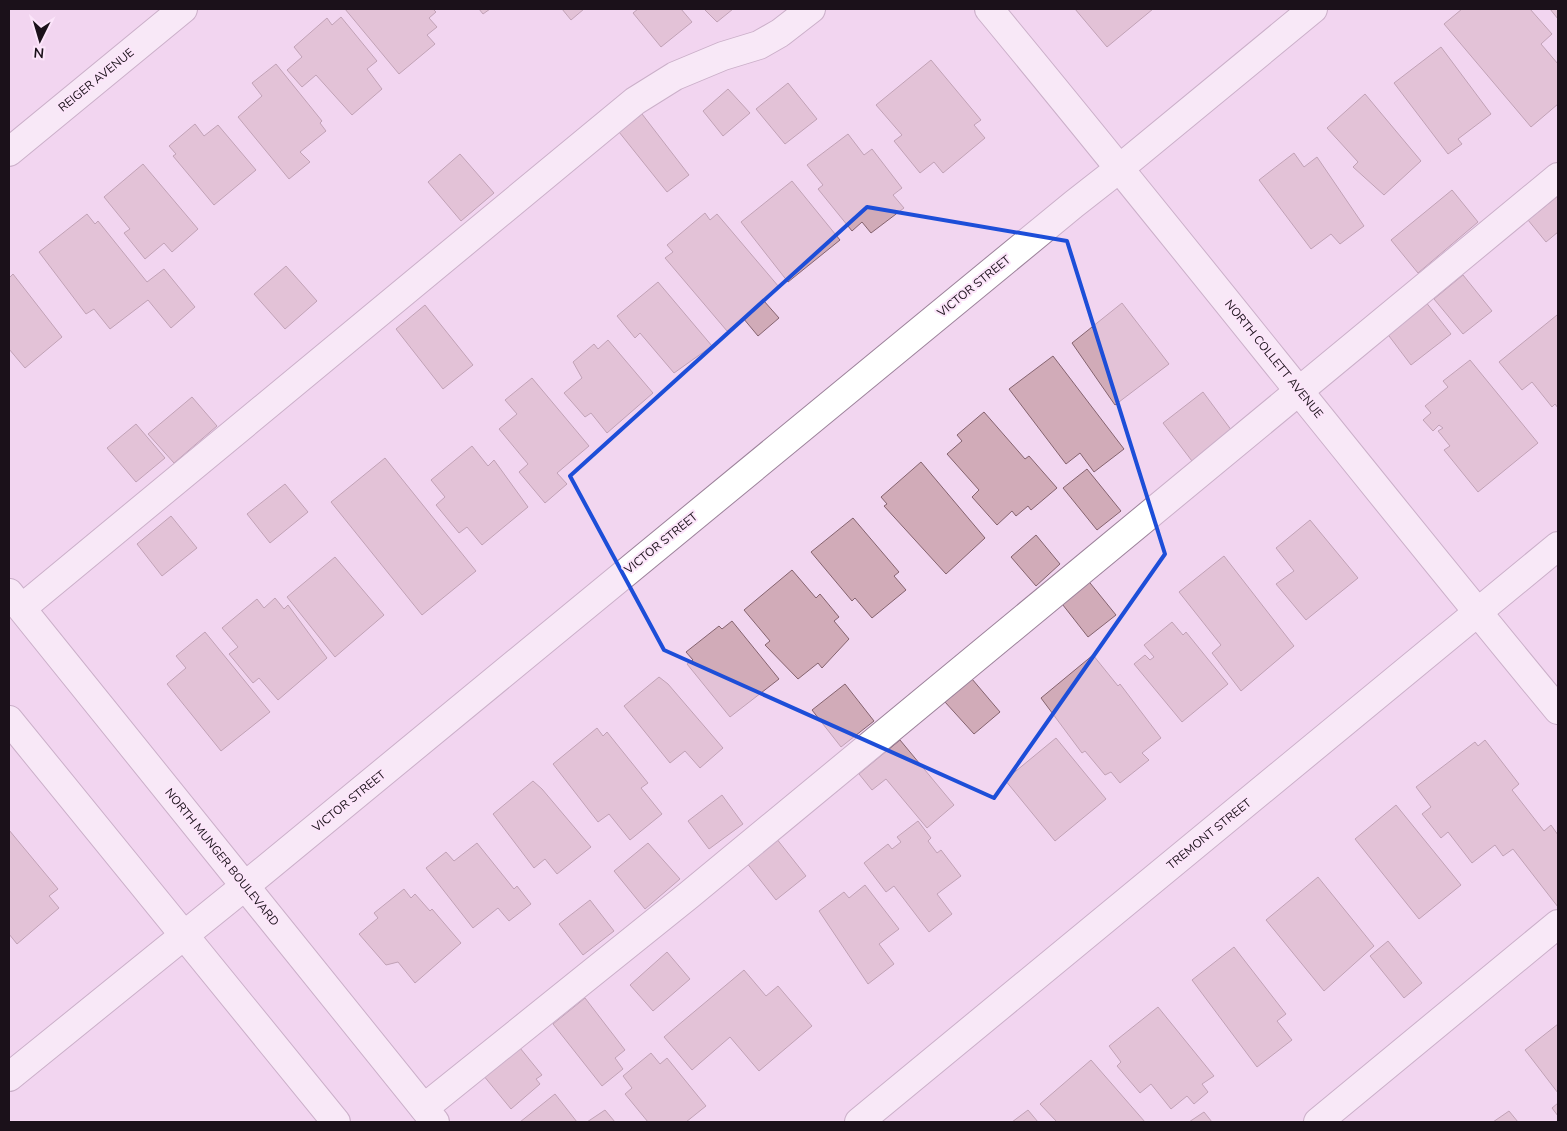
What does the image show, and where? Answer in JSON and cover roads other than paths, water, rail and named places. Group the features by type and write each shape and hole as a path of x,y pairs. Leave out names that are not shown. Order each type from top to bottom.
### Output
{"street":[{"name":"REIGER AVENUE","path":"9,152 183,9"},
{"path":"15,600 636,101 675,76 723,56 760,45 780,33 811,9"},
{"name":"NORTH COLLETT AVENUE","path":"988,9 1120,168 1558,710"},
{"name":"VICTOR STREET","path":"9,1077 246,886 1043,229 1314,9"},
{"path":"429,1115 690,895 1558,177"},
{"name":"TREMONT STREET","path":"859,1122 1558,546"},
{"name":"NORTH MUNGER BOULEVARD","path":"15,600 429,1115"},
{"path":"9,720 336,1122"},
{"path":"1318,1122 1558,924"}]}
